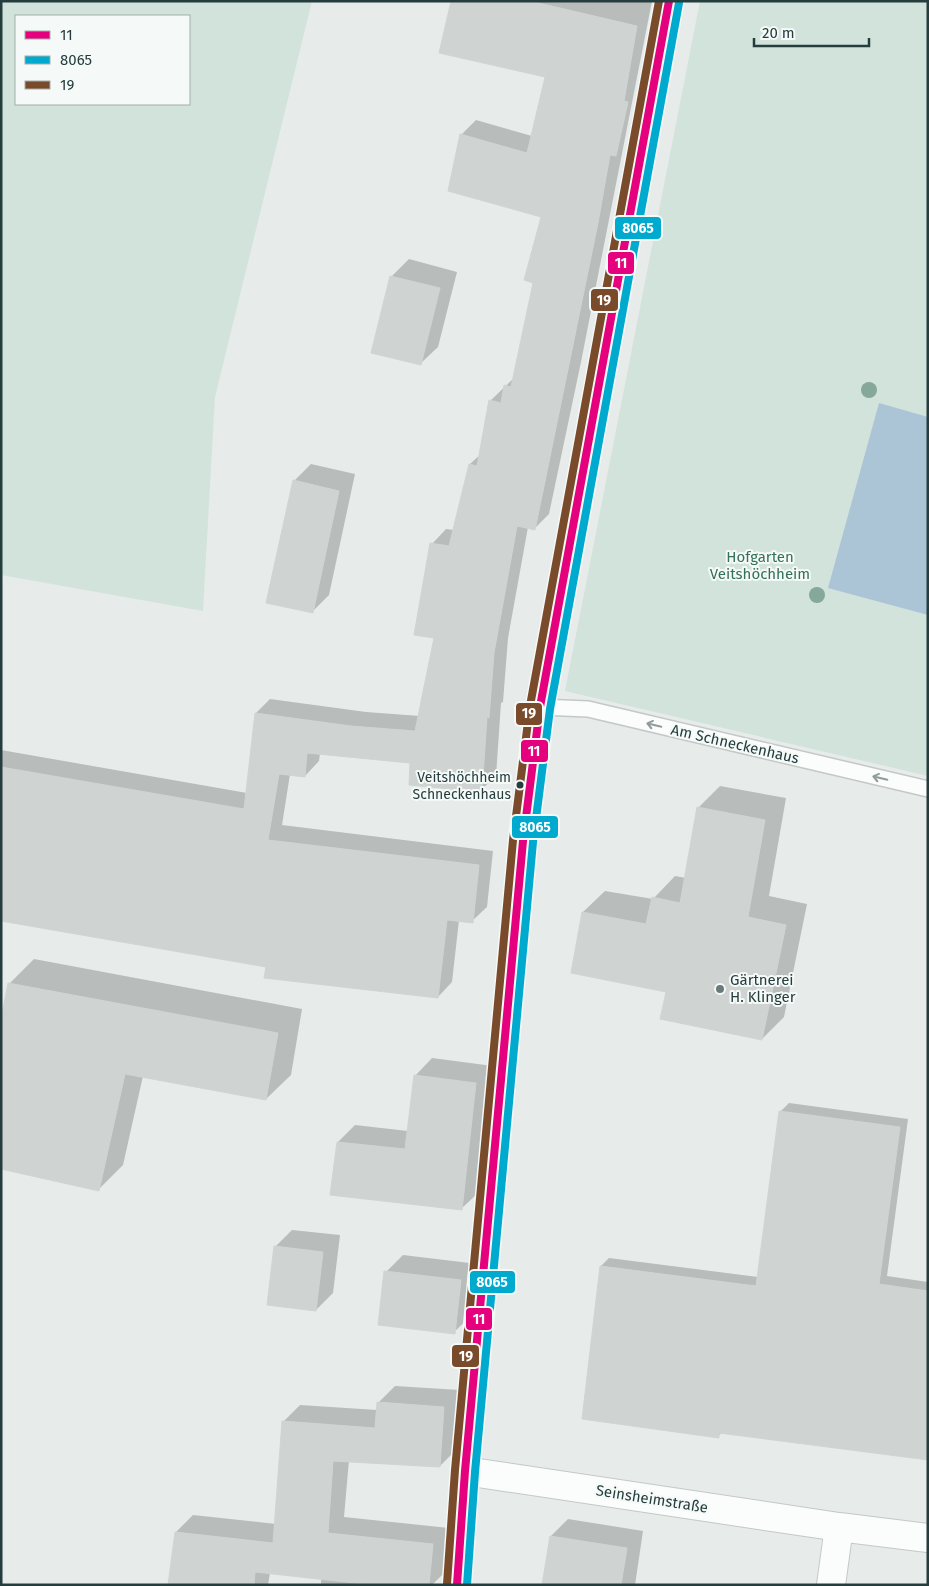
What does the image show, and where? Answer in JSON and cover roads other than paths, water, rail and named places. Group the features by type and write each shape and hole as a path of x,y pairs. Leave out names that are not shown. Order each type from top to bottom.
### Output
{"street":[{"path":"458,1585 465,1471 523,840 540,707 669,1"},
{"name":"Seinsheimstraße","path":"465,1471 840,1527 928,1538"},
{"path":"831,1585 840,1527"}],"lane":[{"name":"Am Schneckenhaus","path":"540,707 588,709 928,789"}],"water":[{"path":"879,403 928,417 928,615 828,588"}],"place":[{"name":"Veitshöchheim Schneckenhaus","path":"520,785"},
{"name":"Gärtnerei H. Klinger","path":"720,989"}],"park label":[{"name":"Hofgarten Veitshöchheim","path":"760,566"}]}
